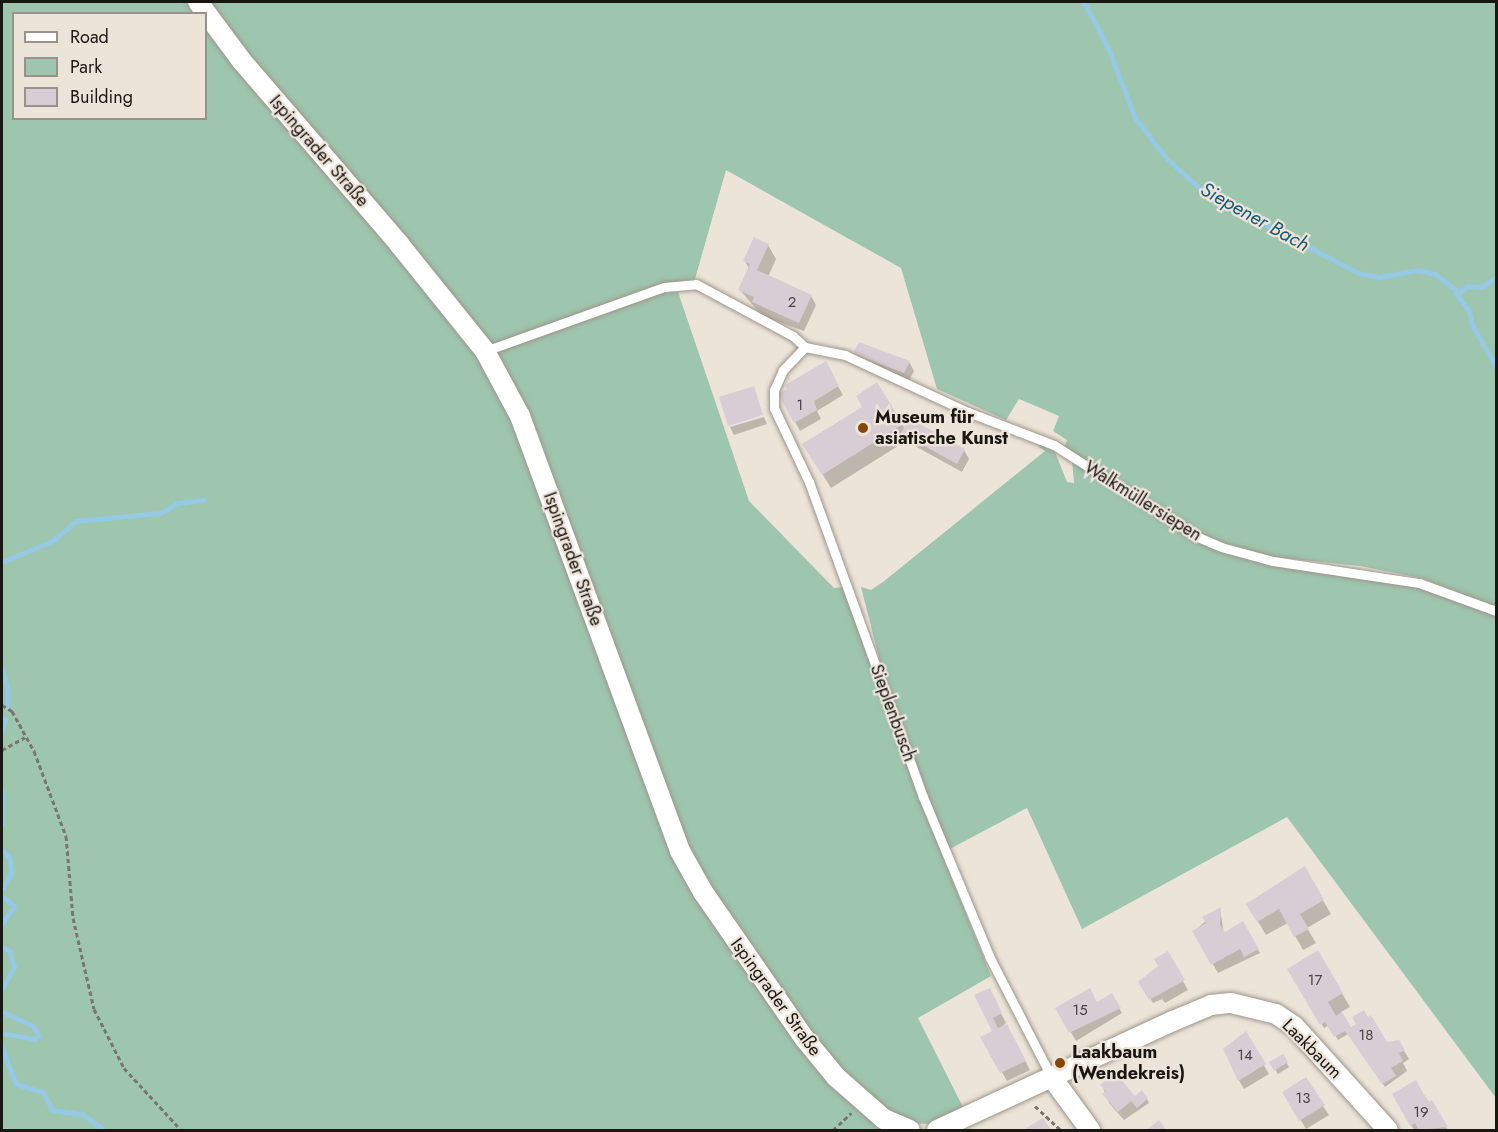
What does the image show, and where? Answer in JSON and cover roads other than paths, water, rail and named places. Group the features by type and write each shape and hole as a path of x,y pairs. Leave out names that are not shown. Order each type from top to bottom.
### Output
{"street":[{"name":"Ispingrader Straße","path":"207,14 240,60 399,244 484,351 520,416 680,851 718,917 804,1038 836,1077 884,1119 910,1131"},
{"name":"Laakbaum","path":"1053,1079 1211,1005 1250,1005 1276,1014 1294,1026 1388,1131"},
{"path":"937,1131 1053,1079 1090,1131"}],"lane":[{"path":"484,351 664,287 696,284 794,336 805,347"},
{"name":"Walkmüllersiepen","path":"805,347 845,355 975,415 1054,445 1198,537 1221,547 1273,561 1419,583 1497,611"},
{"name":"Sieplenbusch","path":"805,347 783,370 774,390 774,408 809,482 923,797 985,948 1053,1079"}],"waterway":[{"name":"Siepener Bach","path":"1084,2 1108,48 1135,118 1166,158 1205,193 1359,273 1379,277 1418,270 1435,274 1459,293 1467,286 1482,287 1496,277"},
{"path":"1455,293 1469,310 1472,325 1496,366"},
{"path":"2,562 54,540 76,521 160,513 178,503 204,500"},
{"path":"2,667 8,694 7,706"},
{"path":"2,731 5,719"},
{"path":"2,791 2,824"},
{"path":"2,850 10,859 11,873 2,890"},
{"path":"2,896 14,906 2,924"},
{"path":"2,947 10,951 14,967 2,989"},
{"path":"2,1012 33,1026 38,1035 35,1039 2,1033"},
{"path":"2,1048 16,1084 43,1092 52,1110 82,1114 104,1130"}],"place":[{"name":"Museum für asiatische Kunst","path":"863,428"},
{"name":"Laakbaum (Wendekreis)","path":"1060,1063"}]}
